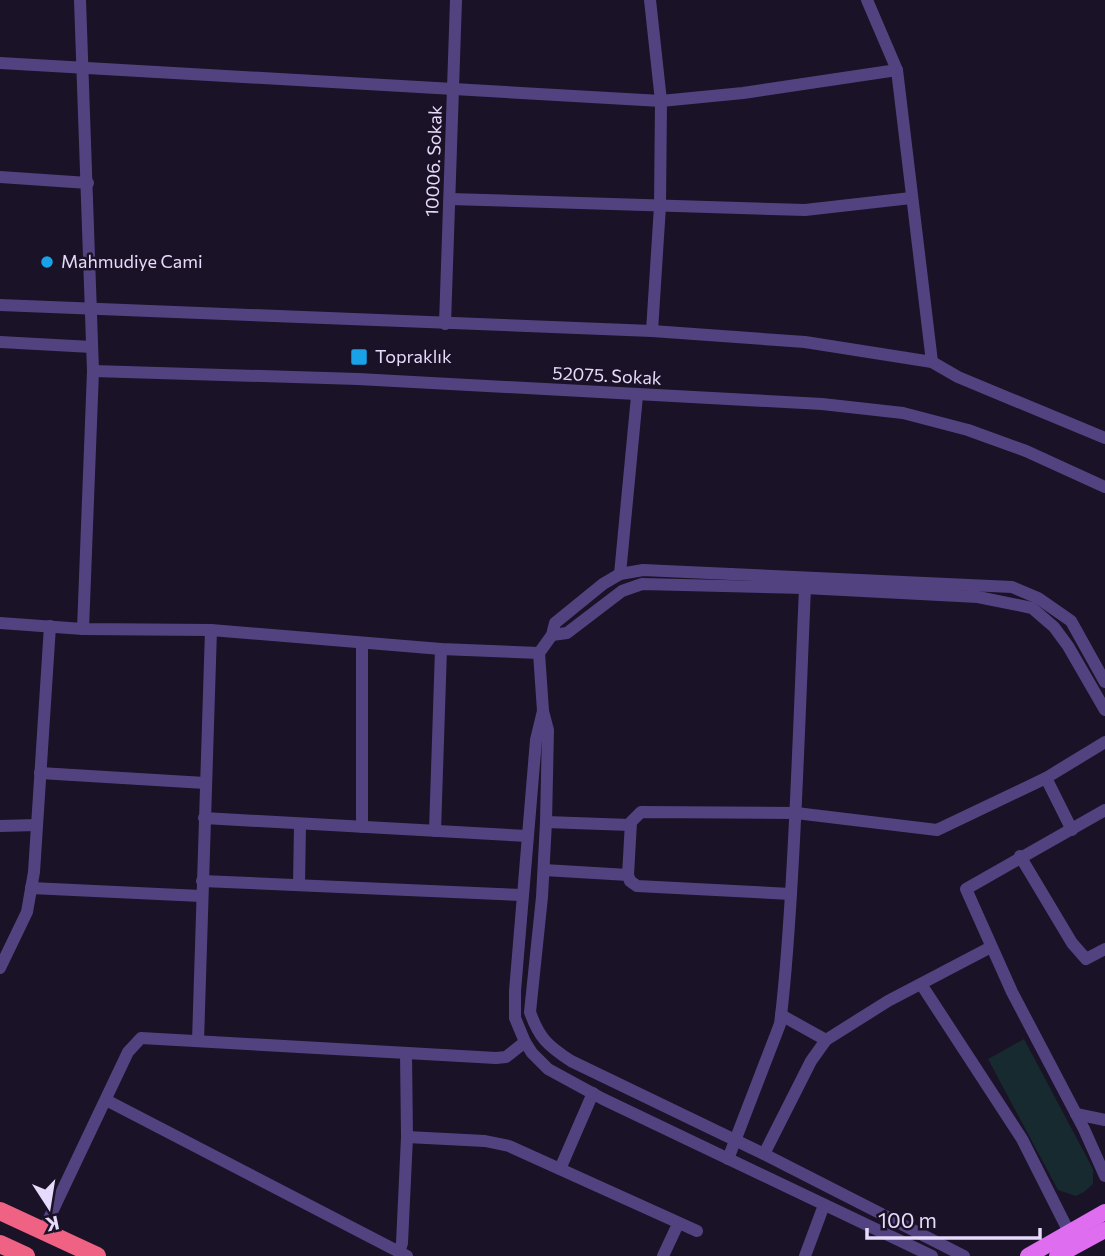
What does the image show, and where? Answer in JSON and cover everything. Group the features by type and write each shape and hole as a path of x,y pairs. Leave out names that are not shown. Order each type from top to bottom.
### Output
{"highway":[{"path":"0,1211 97,1256"},
{"path":"0,1244 26,1256"}],"main road":[{"path":"1028,1256 1076,1244 1105,1212"},
{"path":"1058,1256 1105,1230"}],"street":[{"path":"80,0 85,69 93,371 83,629"},
{"name":"10006. Sokak","path":"445,324 457,0"},
{"path":"650,0 661,101 660,206 652,331"},
{"path":"867,0 897,70 932,362"},
{"path":"0,63 661,101 743,93 897,70"},
{"path":"0,177 88,183"},
{"path":"450,199 805,210 911,198"},
{"path":"0,305 652,331 805,342 932,362 958,377 1105,438"},
{"path":"0,342 92,347"},
{"name":"52075. Sokak","path":"93,371 358,379 822,404 903,413 968,430 1026,451 1105,487"},
{"path":"620,574 637,396"},
{"path":"964,1256 736,1140 571,1061 548,1046 536,1029 530,1012 546,822 548,730 543,711 538,653 552,635 555,623 603,584 620,574 643,570 1012,587 1038,598 1071,621 1105,682"},
{"path":"552,635 567,633 622,591 642,584 805,588 978,597 1032,608 1054,627 1105,710"},
{"path":"728,1159 780,1024 796,813 805,588"},
{"path":"0,622 83,629 211,630 441,649 538,653"},
{"path":"0,968 27,912 32,888 50,626"},
{"path":"198,1041 211,630"},
{"path":"362,643 362,827"},
{"path":"435,831 441,649"},
{"path":"543,711 536,740 527,836 515,1018 532,1054 548,1069 593,1093 932,1256"},
{"path":"791,894 640,887 633,884 628,874 630,825 633,818 641,812 796,813 937,830 1046,778 1105,742"},
{"path":"40,773 205,783"},
{"path":"1046,778 1072,830"},
{"path":"1105,810 1020,856 967,889 991,947 1105,1176"},
{"path":"204,818 527,836"},
{"path":"546,822 630,825"},
{"path":"299,885 300,824"},
{"path":"0,826 37,825"},
{"path":"1020,856 1072,943 1086,959 1105,949"},
{"path":"544,870 628,874"},
{"path":"202,881 522,895"},
{"path":"32,888 201,896"},
{"path":"764,1154 811,1062 826,1040 888,1001 991,947"},
{"path":"921,984 1022,1139 1076,1244"},
{"path":"781,1014 826,1040"},
{"path":"43,1231 128,1052 141,1038 496,1058 506,1057 525,1042"},
{"path":"403,1254 407,1137 406,1055"},
{"path":"560,1169 593,1093"},
{"path":"106,1100 403,1254"},
{"path":"1076,1114 1105,1120"},
{"path":"407,1137 485,1141 509,1146 697,1231"},
{"path":"805,1256 824,1205"},
{"path":"663,1256 678,1224"}],"green space":[{"path":"1024,1039 1093,1169 1093,1184 1076,1196 1058,1190 988,1059"}],"place":[{"name":"Mahmudiye Cami","path":"47,262"},
{"name":"Topraklık","path":"359,357"}]}
